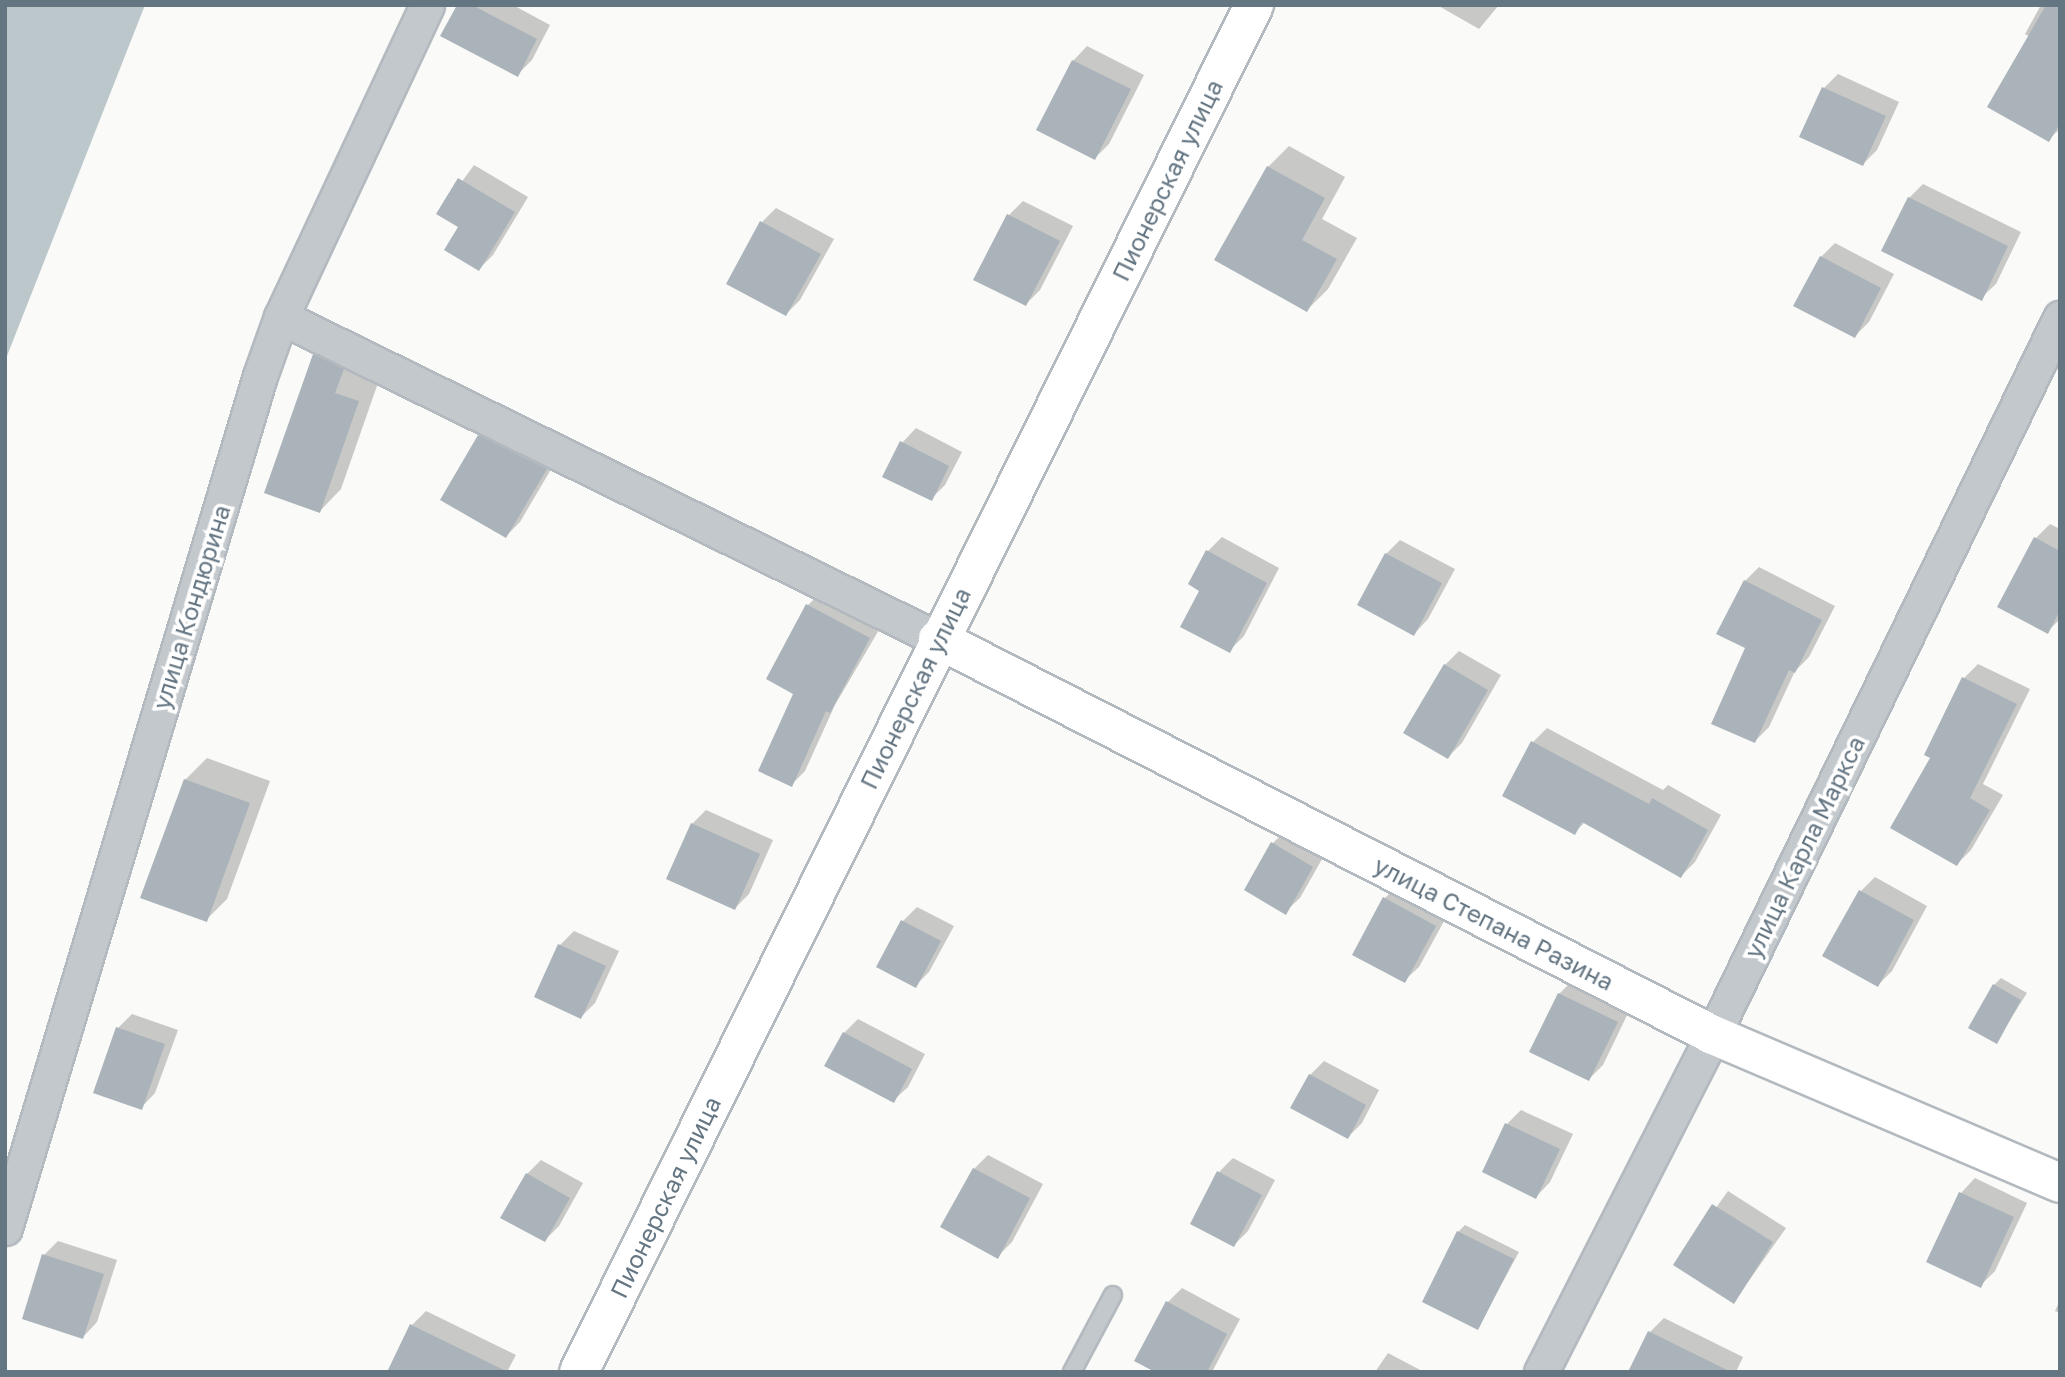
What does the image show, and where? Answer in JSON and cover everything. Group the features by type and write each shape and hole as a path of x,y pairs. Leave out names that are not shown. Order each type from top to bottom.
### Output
{"main road":[{"name":"Пионерская улица","path":"579,1372 938,639 1254,5"},
{"name":"улица Степана Разина","path":"938,639 1713,1035 2060,1183"}],"street":[{"name":"улица Кондюрина","path":"5,1228 281,317 427,5"},
{"path":"281,317 938,639"},
{"name":"улица Карла Маркса","path":"1541,1372 1713,1035 2060,318"}],"lane":[{"path":"1072,1372 1113,1295"}],"shaded area":[{"path":"5,5 145,5 5,361"}],"building":[{"path":"457,5 472,5 537,39 518,77 440,36"},
{"path":"2046,5 2060,5 2060,123 2049,142 1987,107"},
{"path":"1072,60 1131,89 1095,160 1036,130"},
{"path":"1822,87 1886,116 1863,166 1799,137"},
{"path":"1267,166 1325,198 1302,240 1337,259 1307,312 1214,260"},
{"path":"458,178 515,212 479,271 444,250 458,227 436,214"},
{"path":"1908,197 2008,246 1982,301 1881,251"},
{"path":"1007,214 1060,241 1026,306 973,280"},
{"path":"760,221 821,254 786,316 726,284"},
{"path":"1820,256 1881,288 1855,338 1793,306"},
{"path":"313,354 344,369 335,393 359,401 320,513 264,493"},
{"path":"478,435 547,469 506,538 440,500"},
{"path":"900,441 949,466 932,501 882,477"},
{"path":"2034,537 2060,551 2060,610 2048,634 1997,607"},
{"path":"1206,550 1267,583 1230,653 1180,627 1199,591 1188,584"},
{"path":"1385,553 1442,583 1414,636 1357,605"},
{"path":"1744,580 1822,620 1795,673 1789,670 1755,743 1711,724 1745,648 1716,634"},
{"path":"806,604 870,638 830,713 826,711 792,787 758,771 793,694 766,679"},
{"path":"1444,664 1488,690 1448,759 1403,733"},
{"path":"1962,677 2017,704 1970,798 1990,810 1957,866 1890,828 1930,758 1924,755"},
{"path":"1531,741 1649,804 1652,798 1708,830 1681,878 1582,822 1575,835 1502,796"},
{"path":"184,779 250,803 207,922 140,898"},
{"path":"691,823 760,854 735,910 666,879"},
{"path":"1271,842 1313,867 1286,915 1244,890"},
{"path":"1859,890 1914,920 1878,987 1822,956"},
{"path":"1383,897 1436,926 1405,983 1352,955"},
{"path":"901,920 941,941 916,988 876,967"},
{"path":"558,944 606,966 581,1019 534,997"},
{"path":"1993,984 2021,1000 1997,1044 1968,1028"},
{"path":"1558,993 1618,1022 1589,1081 1529,1052"},
{"path":"116,1027 165,1044 142,1110 93,1093"},
{"path":"843,1032 912,1069 894,1103 824,1066"},
{"path":"1309,1074 1366,1105 1348,1139 1290,1108"},
{"path":"1505,1123 1560,1149 1536,1199 1482,1172"},
{"path":"973,1168 1030,1198 998,1259 940,1227"},
{"path":"1217,1171 1262,1195 1234,1247 1190,1224"},
{"path":"526,1173 570,1198 545,1242 500,1218"},
{"path":"1959,1192 2014,1217 1981,1288 1926,1262"},
{"path":"1712,1204 1773,1242 1734,1304 1673,1265"},
{"path":"1457,1231 1514,1259 1478,1330 1422,1302"},
{"path":"42,1254 104,1274 83,1339 22,1319"},
{"path":"1166,1301 1227,1334 1207,1372 1155,1372 1134,1361"},
{"path":"410,1324 508,1372 387,1372"},
{"path":"1648,1331 1731,1372 1628,1372"}]}
